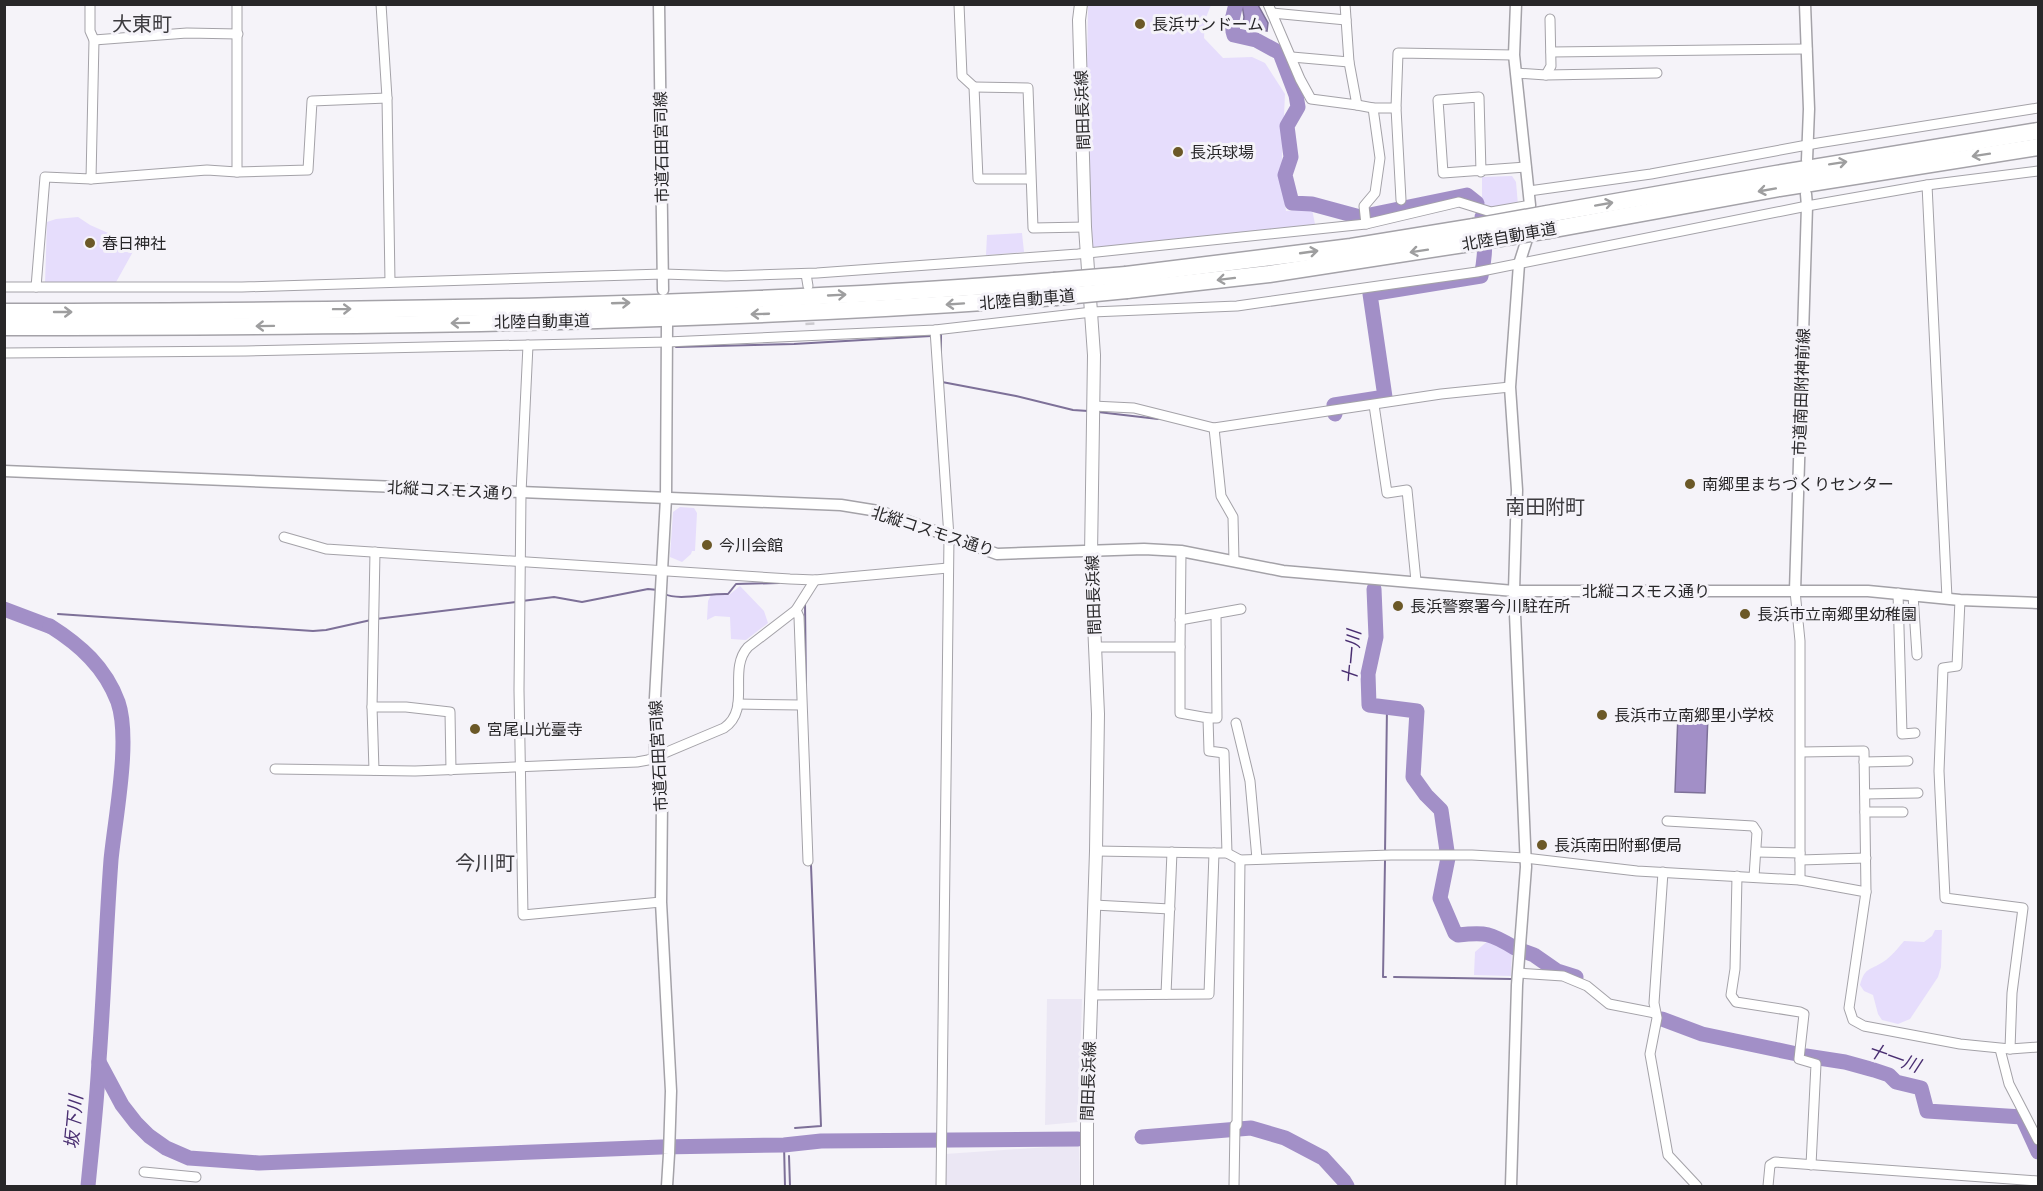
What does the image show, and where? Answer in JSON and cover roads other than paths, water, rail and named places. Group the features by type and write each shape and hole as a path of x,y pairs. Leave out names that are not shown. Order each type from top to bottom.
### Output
{"highway":[{"name":"北陸自動車道","path":"4,327 569,321 898,308 1126,282 1340,248 1476,235 1776,174 2038,131"},
{"name":"北陸自動車道","path":"1548,222 2038,147"},
{"name":"北陸自動車道","path":"4,312 579,305 909,292 1054,289"}],"main road":[{"name":"間田長浜線","path":"1081,4 1079,20 1085,227 1092,312 1091,551 1098,714 1096,851 1086,1125 1087,1186"}],"street":[{"path":"90,4 90,31 94,40 91,178"},
{"path":"237,4 237,172"},
{"path":"381,4 387,98 390,282"},
{"name":"市道石田宮司線","path":"659,4 663,290"},
{"path":"959,4 962,76 974,87 1028,88 1033,228 1085,227"},
{"path":"1345,4 1349,62 1357,105"},
{"path":"1512,1186 1518,973 1526,877 1514,591 1516,490 1510,387 1519,264 1527,239 1530,205 1514,56 1516,4"},
{"path":"1805,4 1809,109 1807,160"},
{"path":"1270,9 1346,21"},
{"path":"1270,9 1311,99 1373,108 1396,108"},
{"path":"1546,75 1551,66 1550,20"},
{"path":"94,40 187,33 238,34"},
{"path":"1551,52 1807,49"},
{"path":"1401,200 1396,108 1398,53 1514,56"},
{"path":"1292,57 1349,62"},
{"path":"1516,73 1546,75 1657,73"},
{"path":"974,87 978,179 1030,179"},
{"path":"36,287 45,177 91,178 207,170 309,171 312,101 387,98"},
{"path":"1481,172 1479,98 1438,100 1443,173 1481,172 1526,167"},
{"path":"1365,219 1364,206 1375,194 1380,158 1373,108"},
{"path":"1529,192 1651,174 1807,145 2038,108"},
{"path":"4,353 667,342 935,330 1092,312 1237,306 1519,264 1807,206 1928,185 2038,171"},
{"path":"1928,185 1947,598"},
{"name":"市道南田附神前線","path":"1794,591 1806,194"},
{"path":"4,287 242,287 663,274 726,276 807,274 1087,253 1365,219 1459,202 1491,212 1530,205"},
{"path":"807,274 808,286"},
{"name":"市道石田宮司線","path":"667,325 666,498 655,698 655,757 662,801 661,902 671,1091 667,1186"},
{"path":"810,325 812,336"},
{"path":"935,330 949,537 942,1186"},
{"path":"528,345 521,493 519,690 523,915 661,902"},
{"path":"1093,406 1134,408 1214,428 1442,394 1510,387"},
{"path":"1374,405 1387,493 1407,489 1416,581"},
{"path":"1214,428 1221,496 1233,517 1234,561"},
{"name":"北縦コスモス通り","path":"4,471 241,479 859,508 902,519 997,554 1144,549 1181,551 1283,571 1514,591 1898,593 1959,600 2038,603"},
{"path":"284,537 326,549 816,580 948,568"},
{"path":"1181,551 1180,713 1217,718 1216,614"},
{"path":"374,770 372,707 375,552"},
{"path":"275,770 451,770 637,762 655,757 724,728 735,718 738,704 738,666 742,654 796,610 816,580"},
{"path":"1794,591 1800,642 1800,880"},
{"path":"1898,593 1902,734 1915,733"},
{"path":"1913,595 1917,655"},
{"path":"1959,600 1957,666 1943,668 1939,771 1945,898 2023,908 2005,1049 2009,1084 2038,1140"},
{"path":"1180,620 1241,609"},
{"path":"796,610 799,617 807,861"},
{"path":"1095,647 1180,647"},
{"path":"738,704 801,705"},
{"path":"372,707 406,707 450,712 451,770"},
{"path":"1208,718 1209,751 1224,753 1227,853"},
{"path":"1236,723 1250,781 1257,859"},
{"path":"1801,752 1864,751 1866,892 1849,1008 1852,1020 1864,1026 2005,1049 2038,1047"},
{"path":"1864,762 1908,761"},
{"path":"1865,794 1918,794"},
{"path":"1865,812 1903,812"},
{"path":"1667,821 1753,826 1757,832 1754,877"},
{"path":"1096,851 1227,853 1240,860 1448,855 1525,858 1638,871 1800,880 1866,892"},
{"path":"1166,994 1172,852"},
{"path":"1756,852 1866,858"},
{"path":"1091,995 1209,994 1214,853"},
{"path":"1234,1186 1240,860"},
{"path":"1663,872 1654,1003 1657,1018 1650,1054 1668,1155 1697,1186"},
{"path":"1737,876 1735,969 1731,995 1736,1002 1800,1011 1804,1014 1799,1059 1816,1064 1810,1165"},
{"path":"1094,905 1170,909"},
{"path":"1518,973 1563,976 1587,986 1609,1005 1655,1013"},
{"path":"1768,1186 1770,1165 1775,1162 2038,1181"},
{"path":"144,1172 196,1177"}],"waterway":[{"name":"十一川","path":"1236,4 1231,24 1234,35 1256,40 1280,53 1296,95 1298,107 1287,126 1291,157 1285,175 1292,203 1312,204 1360,217 1467,195 1477,203"},
{"name":"十一川","path":"1335,414 1334,405 1385,397 1370,294 1481,276 1485,246 1482,217"},
{"path":"937,335 941,335 941,356"},
{"path":"676,347 794,344 931,336"},
{"path":"942,382 1073,410 1088,411"},
{"path":"1098,412 1158,419"},
{"path":"665,594 677,597 728,594 736,584 779,583"},
{"path":"522,601 554,597 582,602 648,589 658,590"},
{"name":"十一川","path":"1374,589 1376,637 1368,674 1369,705 1417,711 1413,777 1441,810 1448,858 1440,898 1455,933 1458,935 1488,935 1515,948"},
{"path":"376,619 516,602"},
{"path":"805,603 806,690"},
{"path":"4,609 49,626"},
{"path":"58,614 313,631 371,620"},
{"path":"49,626 52,623"},
{"path":"50,626 81,649 99,668 113,689 122,718 123,758 111,860 98,1076 88,1186"},
{"path":"1385,853 1387,707"},
{"path":"1385,861 1383,977 1386,977"},
{"path":"795,1128 821,1126 811,865"},
{"name":"十一川","path":"1523,951 1534,955 1557,971 1576,977"},
{"path":"1394,977 1511,979"},
{"name":"十一川","path":"1662,1019 1702,1034 1797,1054"},
{"name":"十一川","path":"1806,1056 1845,1062 1874,1070 1889,1075 1896,1082 1921,1088 1927,1111 2022,1117 2038,1152"},
{"path":"99,1062 122,1105 136,1123 166,1148 189,1158 259,1163 661,1147 784,1145 821,1141 1078,1139"},
{"path":"1142,1137 1251,1128 1285,1138 1323,1158 1347,1186"},
{"path":"784,1145 785,1186"},
{"path":"789,1156 790,1186"}],"tunnel":[{"path":"809,309 810,325"}],"place":[{"name":"長浜サンドーム","path":"1140,24"},
{"name":"長浜球場","path":"1178,152"},
{"name":"春日神社","path":"90,243"},
{"name":"南郷里まちづくりセンター","path":"1690,484"},
{"name":"今川会館","path":"707,545"},
{"name":"長浜警察署今川駐在所","path":"1398,606"},
{"name":"長浜市立南郷里幼稚園","path":"1745,614"},
{"name":"長浜市立南郷里小学校","path":"1602,715"},
{"name":"宮尾山光臺寺","path":"475,729"},
{"name":"長浜南田附郵便局","path":"1542,845"}],"district":[{"name":"大東町","path":"142,24"},
{"name":"南田附町","path":"1545,507"},
{"name":"今川町","path":"485,863"}],"water label":[{"name":"坂下川","path":"74,1122"}]}
